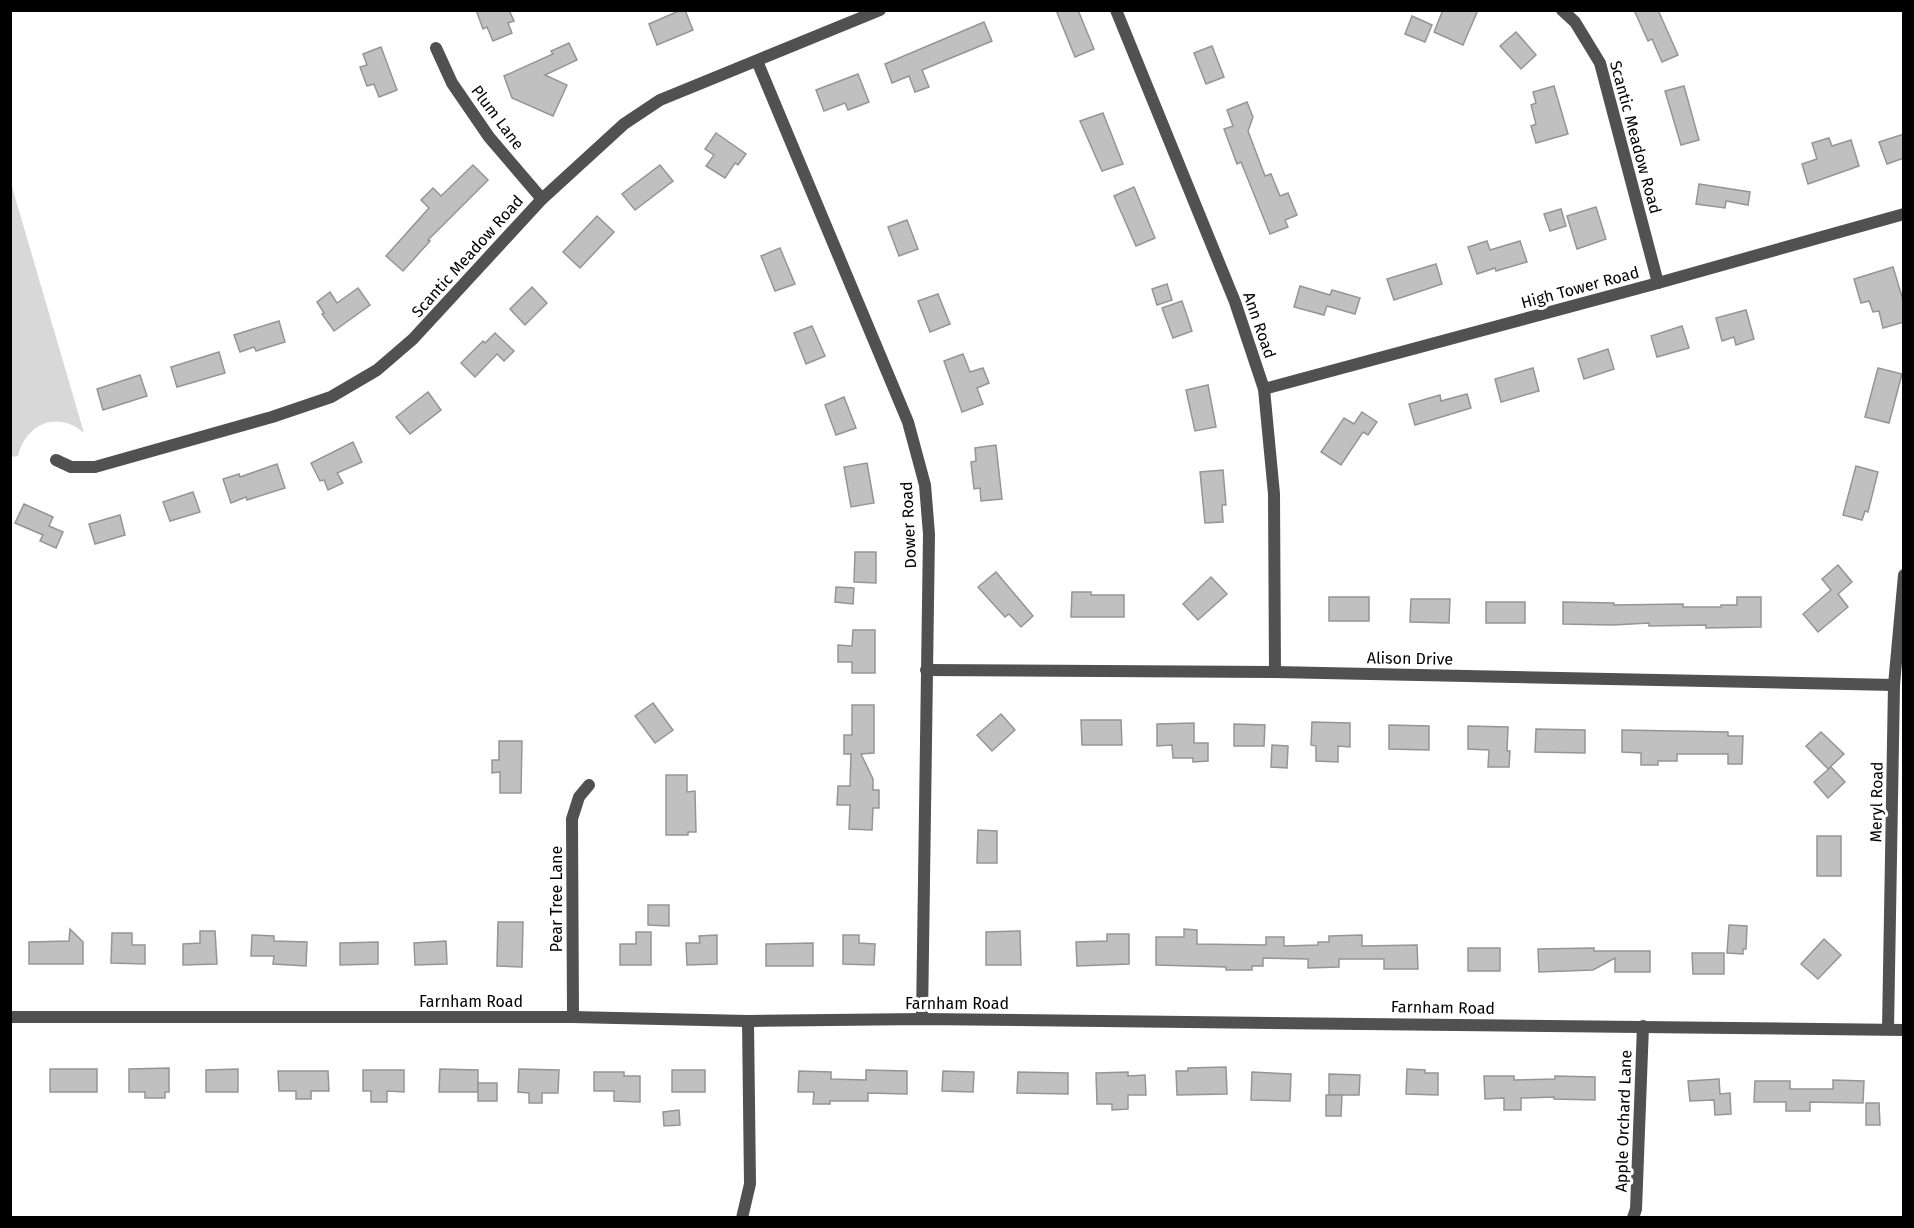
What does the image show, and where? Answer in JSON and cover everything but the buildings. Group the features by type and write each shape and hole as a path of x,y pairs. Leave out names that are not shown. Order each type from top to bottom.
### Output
{"street":[{"name":"Scantic Meadow Road","path":"56,459 71,467 95,467 272,417 331,397 377,370 413,339 542,199 624,124 660,100 880,10"},
{"name":"Ann Road","path":"1116,10 1235,302 1264,389 1274,494 1275,672"},
{"name":"Scantic Meadow Road","path":"1562,10 1575,22 1600,63 1659,283"},
{"name":"Plum Lane","path":"436,48 452,83 489,137 542,199"},
{"name":"Dower Road","path":"757,62 908,422 925,485 928,534 922,1018"},
{"name":"High Tower Road","path":"1264,389 1659,283 1904,214"},
{"name":"Meryl Road","path":"1888,1029 1894,685 1904,575"},
{"name":"Alison Drive","path":"926,670 1275,672 1894,685"},
{"name":"Pear Tree Lane","path":"573,1017 572,819 579,797 589,785"},
{"name":"Farnham Road","path":"10,1017 573,1017 748,1021 922,1018 1904,1030"},
{"path":"742,1218 750,1184 748,1021"},
{"name":"Apple Orchard Lane","path":"1634,1218 1643,1026"}],"shaded area":[{"path":"10,180 84,433 63,422 44,424 28,436 18,456 11,457"}]}
